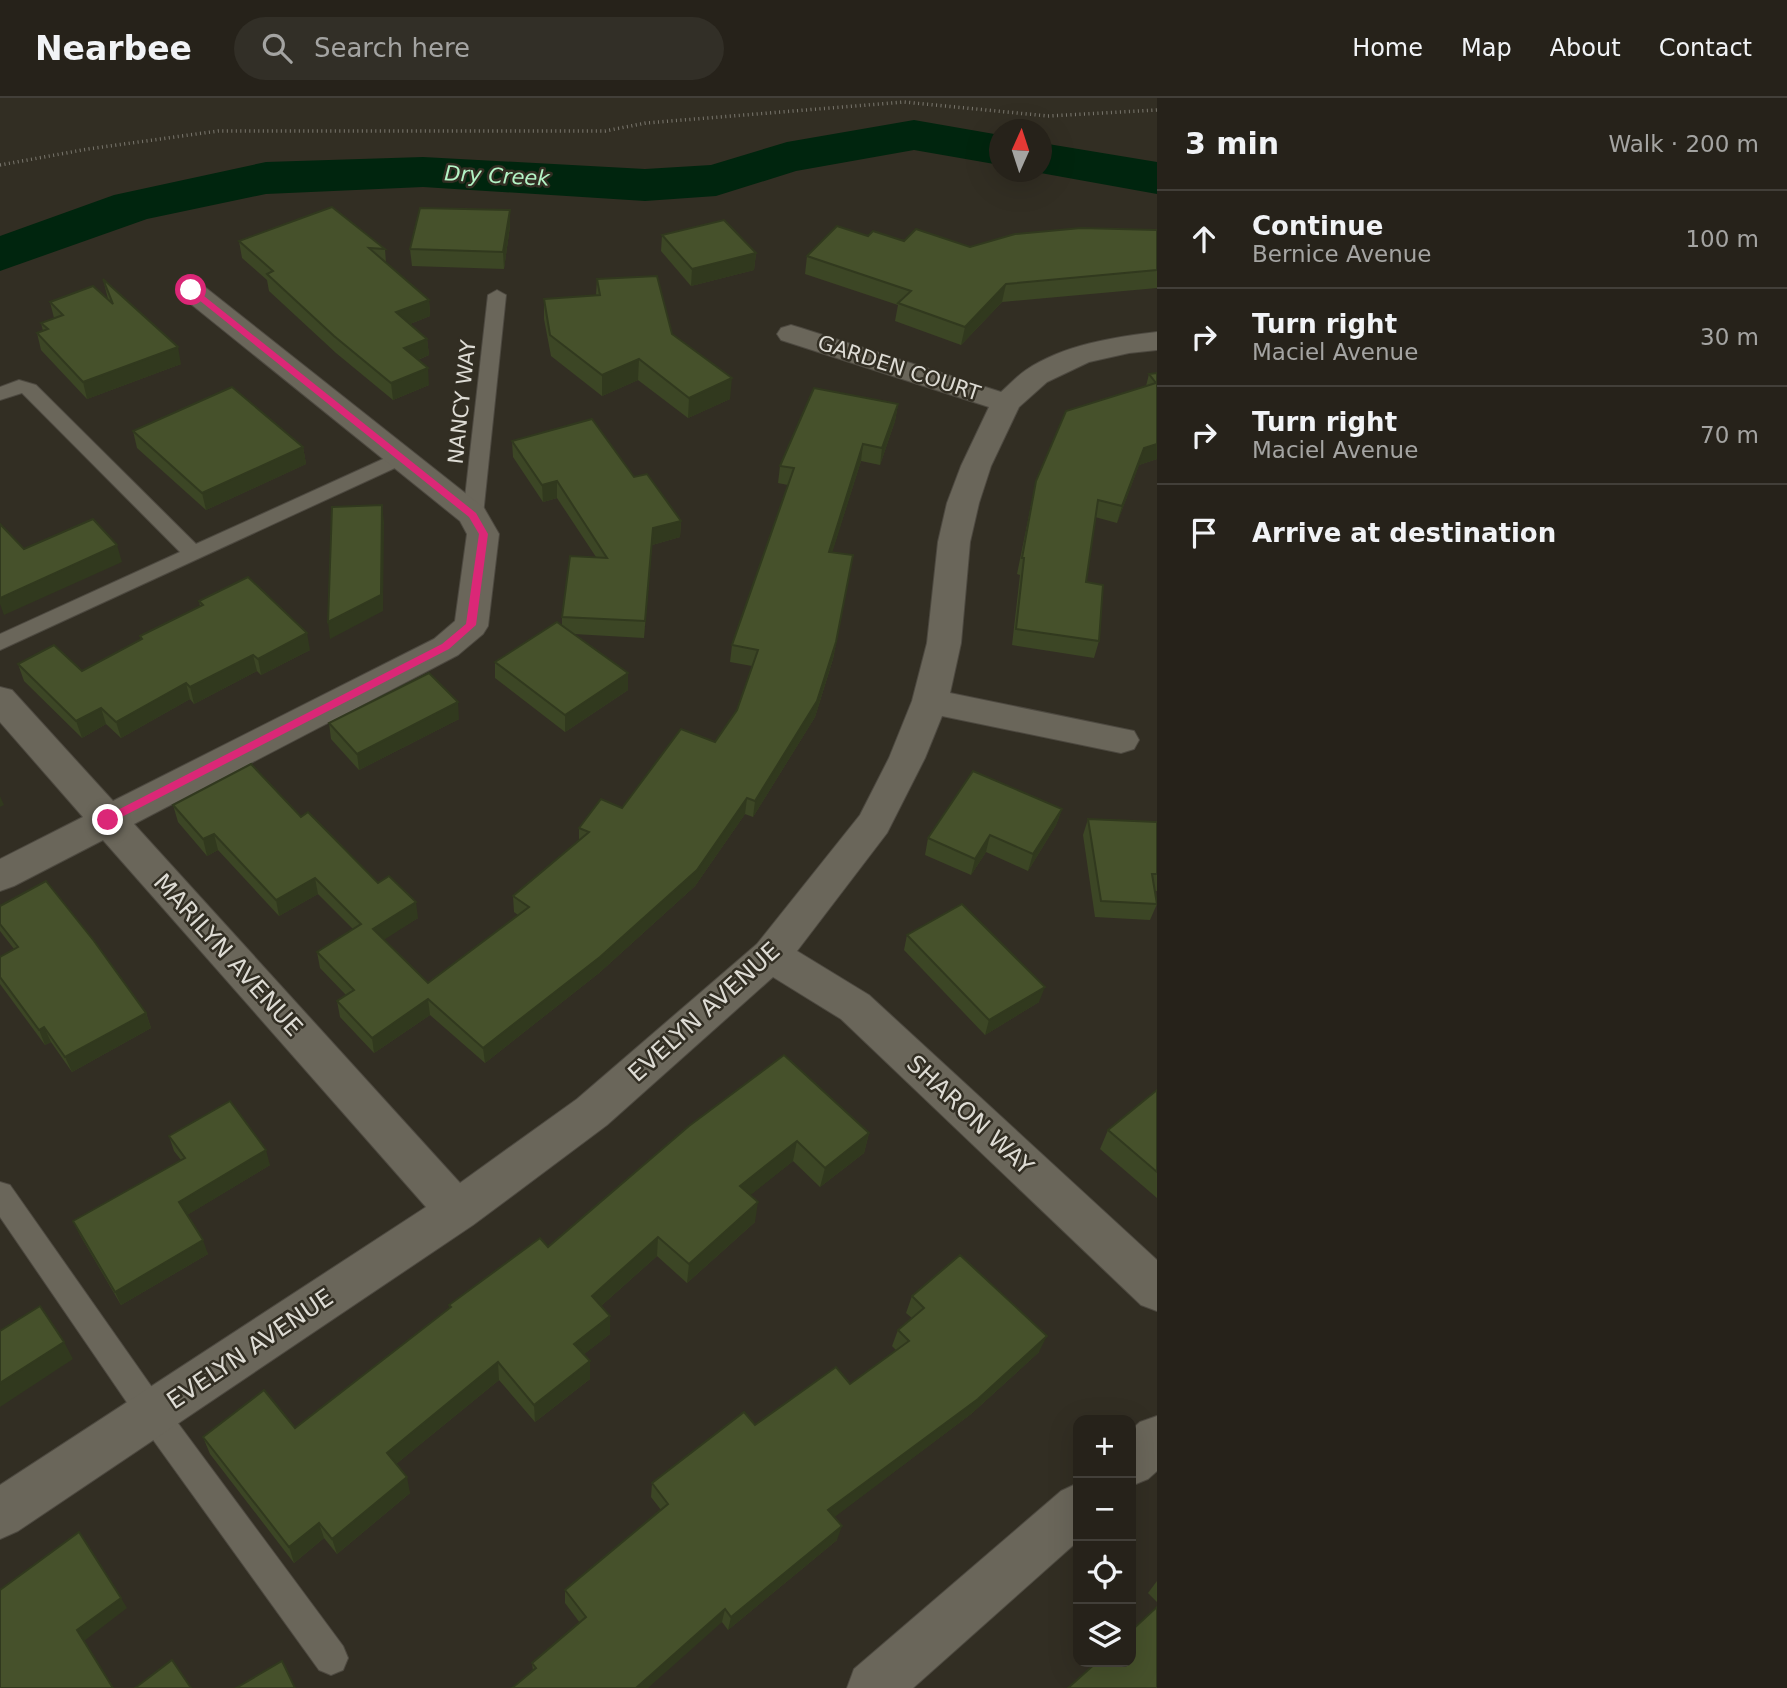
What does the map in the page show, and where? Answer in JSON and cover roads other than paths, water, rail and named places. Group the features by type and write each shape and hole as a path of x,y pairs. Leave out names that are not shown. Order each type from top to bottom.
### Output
{"street":[{"path":"0,876 446,647 471,625 484,534 472,515 191,290"},
{"name":"GARDEN COURT","path":"791,334 1006,403"},
{"name":"EVELYN AVENUE","path":"0,1514 457,1210 592,1112 771,955 825,889 874,822 907,758 930,701 944,643 954,542 963,503 976,466 1006,403 1037,376 1079,356 1129,344 1157,341"},
{"name":"MARILYN AVENUE","path":"0,699 457,1210"},
{"path":"930,701 1121,740"},
{"name":"SHARON WAY","path":"771,955 855,1007 1157,1290"},
{"path":"1136,1458 1157,1439"},
{"path":"873,1688 1073,1512"}],"lane":[{"name":"NANCY WAY","path":"472,515 497,295"},
{"path":"0,394 19,386 29,389 194,554"},
{"path":"0,643 401,458"},
{"path":"0,1194 152,1413 331,1658"}],"waterway":[{"name":"Dry Creek","path":"0,255 133,206 266,178 423,172 645,185 716,180 787,157 914,135 989,148"},
{"name":"Dry Creek","path":"1052,160 1157,178"}]}
